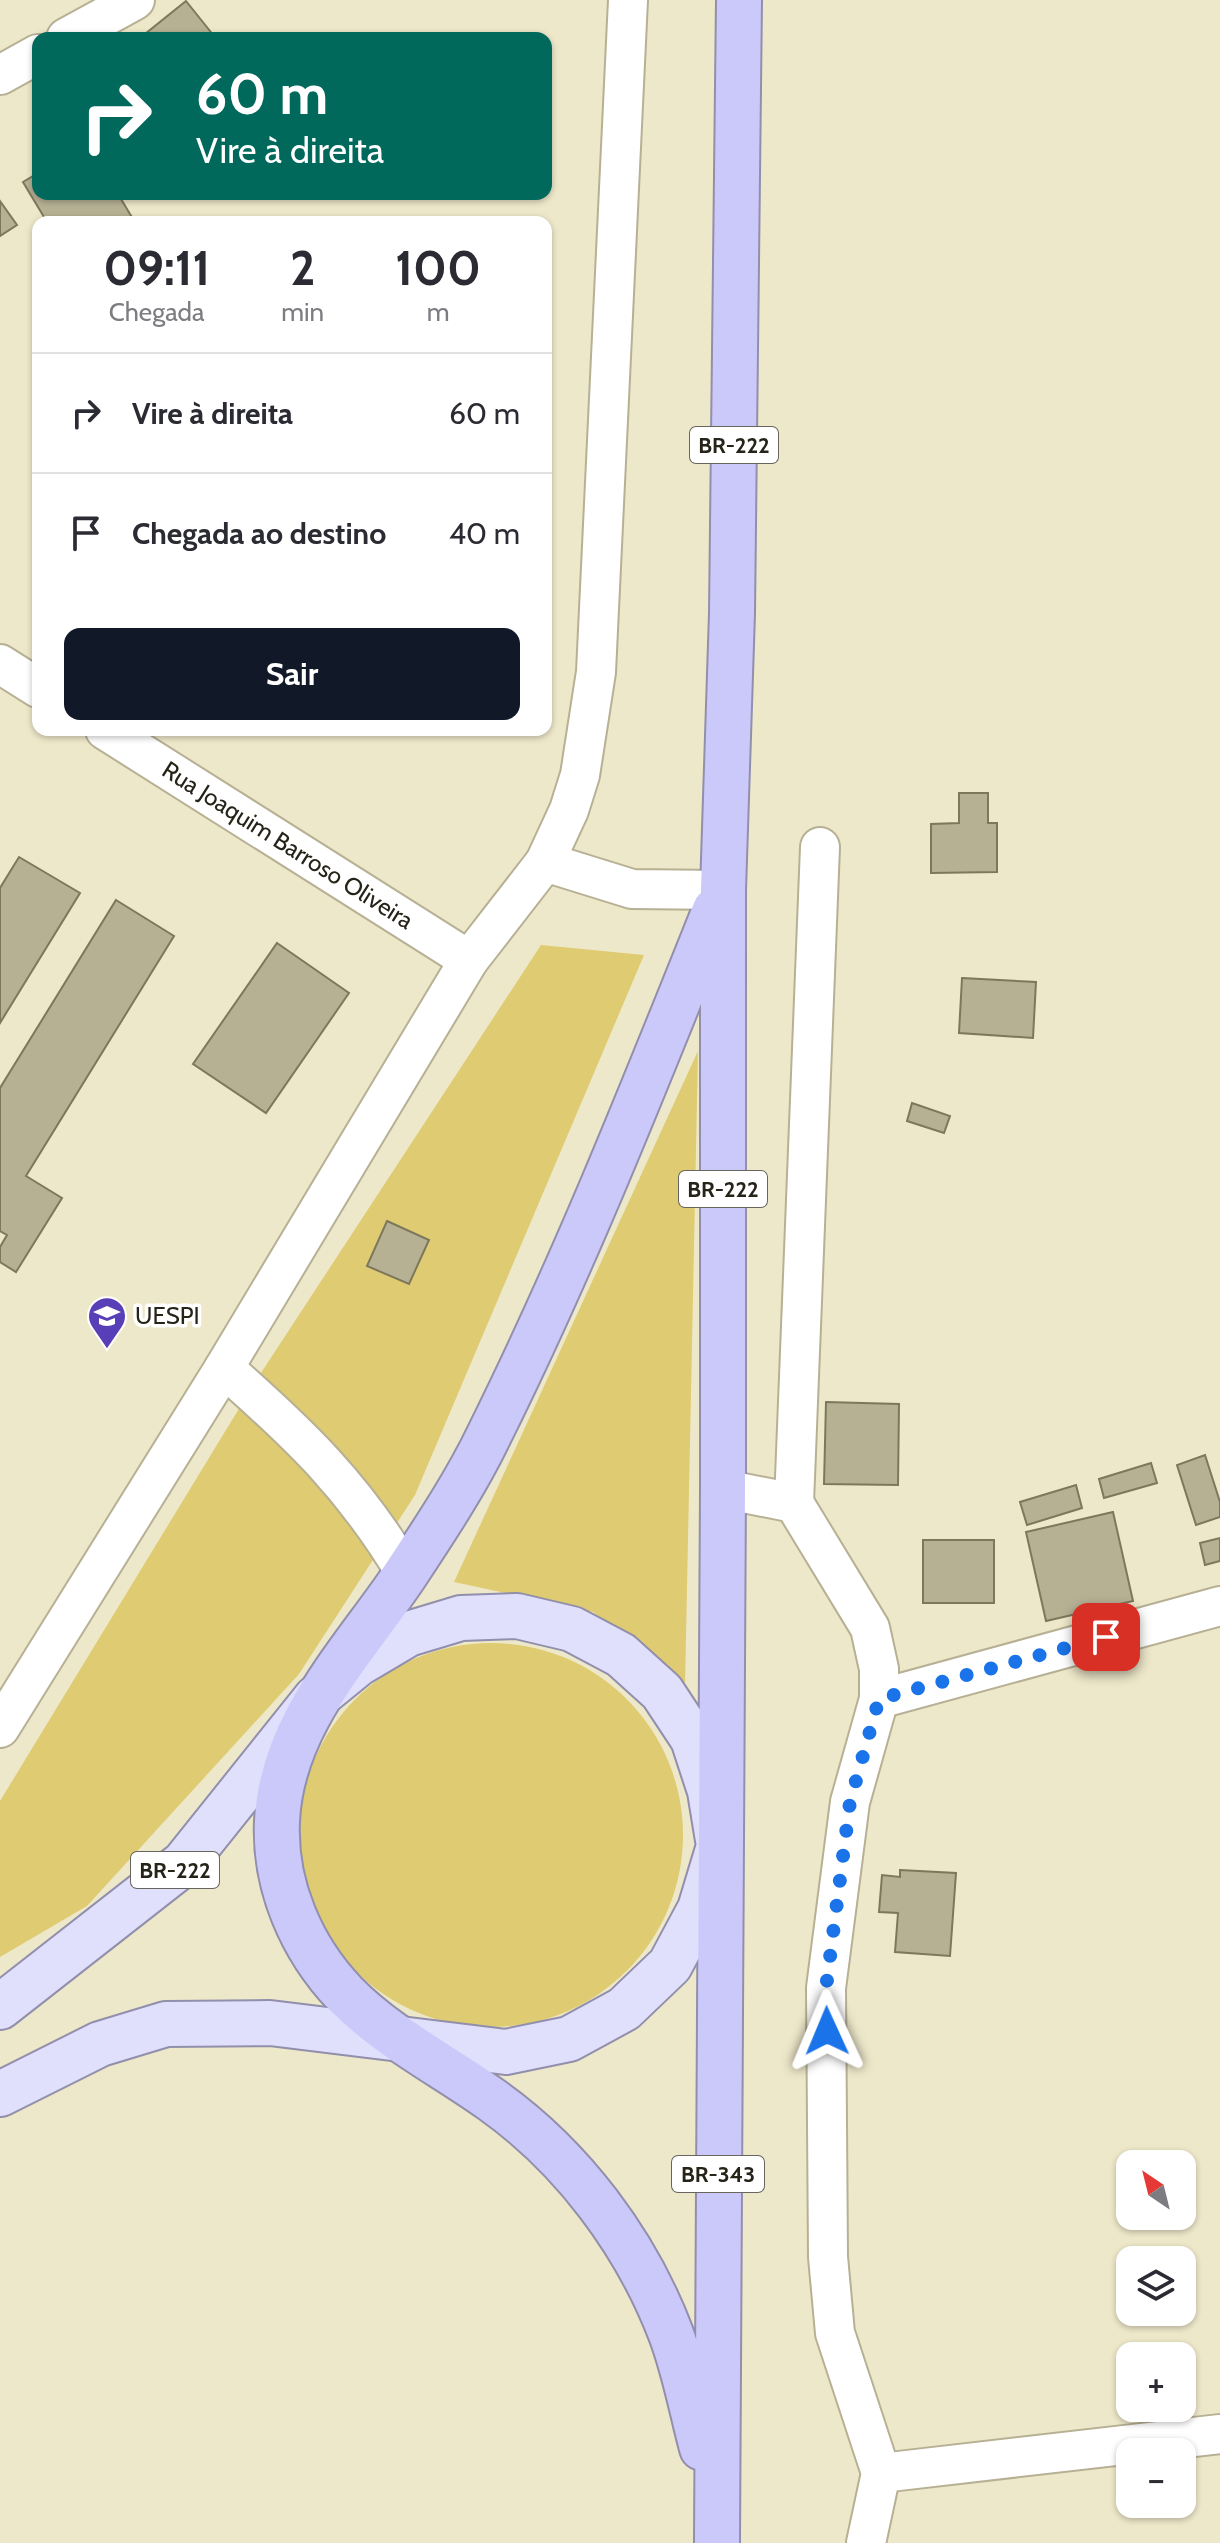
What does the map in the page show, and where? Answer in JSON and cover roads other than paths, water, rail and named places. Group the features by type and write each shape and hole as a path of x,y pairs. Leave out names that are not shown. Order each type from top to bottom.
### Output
{"highway":[{"name":"BR-222","path":"719,1846 723,1489 723,890 732,613 739,0"},
{"path":"717,2522 671,2335 624,2240 572,2171 533,2131 395,2036 344,1994 305,1943 282,1884 276,1820 290,1757 316,1698 406,1574 487,1440 591,1218 723,890"},
{"name":"BR-343","path":"717,2522 719,1846"}],"main road":[{"name":"BR-222","path":"0,2007 184,1863 316,1698 359,1663 408,1634 461,1618 517,1616 572,1629 621,1655 662,1692 693,1739 710,1791 719,1846 700,1909 670,1965 624,2009 569,2039 506,2052 443,2047 395,2036 270,2023 166,2024 100,2044 0,2094"}],"street":[{"path":"77,32 135,0"},
{"path":"0,1728 224,1368 469,960 545,862 569,810 580,775 596,672 628,0"},
{"path":"0,75 32,57"},
{"path":"0,664 32,684"},
{"name":"Rua Joaquim Barroso Oliveira","path":"114,736 469,960"},
{"path":"820,847 794,1503 828,1553 870,1628 879,1669 879,1699 850,1802 826,1988 828,2257 835,2333 881,2473 866,2543"},
{"path":"545,862 632,889 723,890"},
{"path":"224,1368 337,1474 379,1528 406,1574"},
{"path":"723,1489 794,1503"},
{"path":"879,1699 1220,1606"},
{"path":"881,2473 1220,2434"}],"place":[{"name":"UESPI","path":"107,1350"}]}
